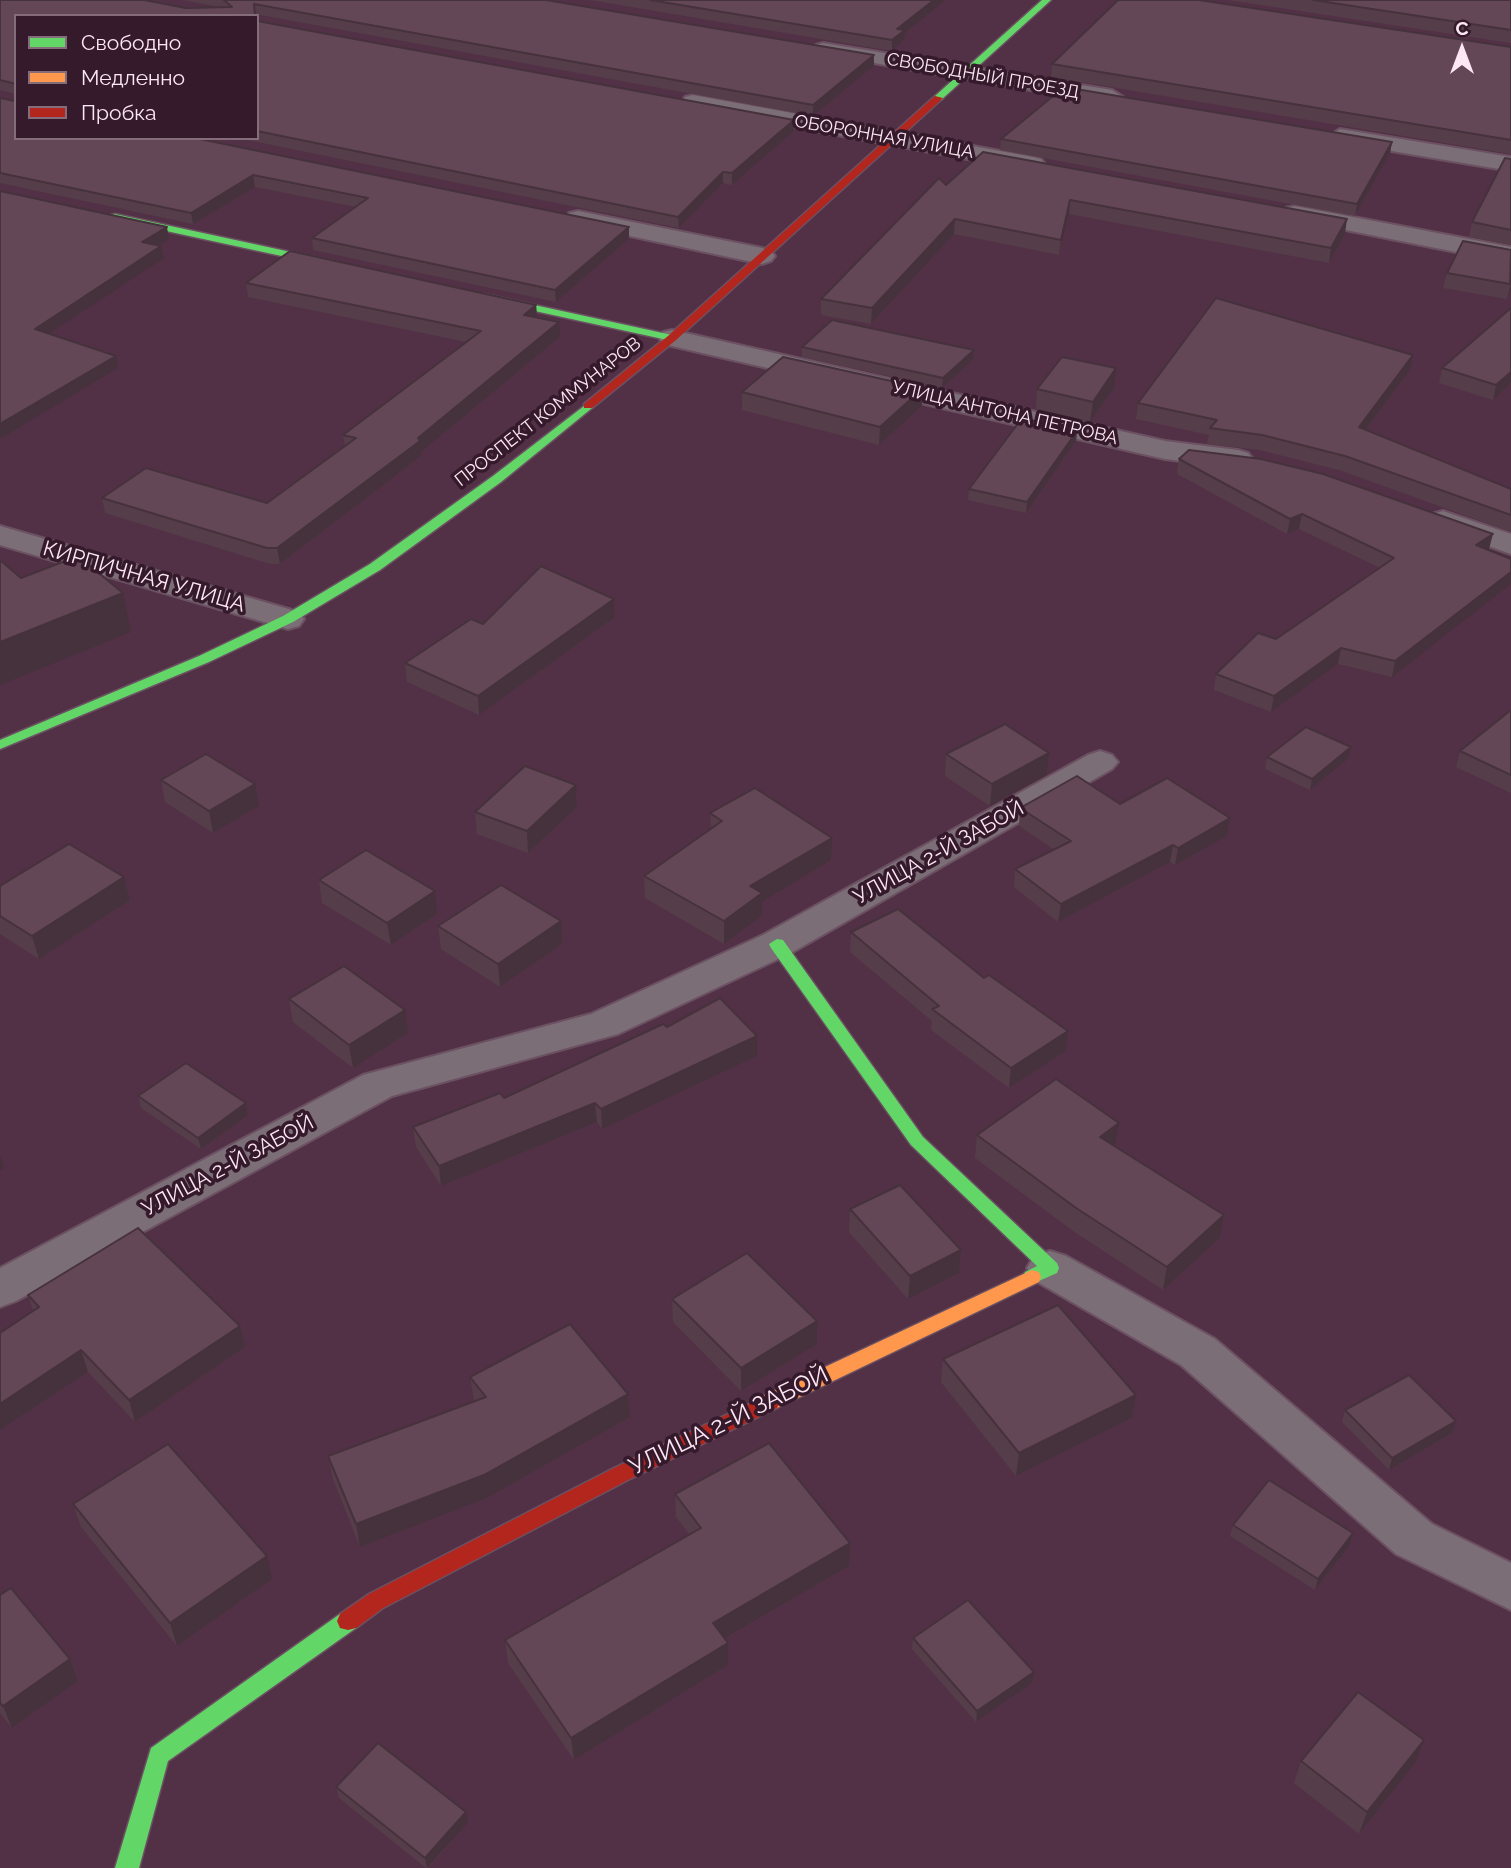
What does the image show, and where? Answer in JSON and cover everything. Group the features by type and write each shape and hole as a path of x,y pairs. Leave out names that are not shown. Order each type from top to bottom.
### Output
{"street":[{"name":"ПРОСПЕКТ КОММУНАРОВ","path":"0,745 204,659 288,619 375,567 497,479 672,338 896,139 1046,0"},
{"name":"СВОБОДНЫЙ ПРОЕЗД","path":"808,46 1133,101"},
{"name":"ОБОРОННАЯ УЛИЦА","path":"666,97 1052,168"},
{"path":"1322,133 1511,164"},
{"path":"1269,208 1511,254"},
{"path":"94,213 350,268"},
{"path":"549,213 762,256"},
{"name":"УЛИЦА АНТОНА ПЕТРОВА","path":"472,295 1165,450 1259,462"},
{"path":"1420,511 1511,544"},
{"name":"КИРПИЧНАЯ УЛИЦА","path":"0,535 288,619"},
{"name":"УЛИЦА 2-Й ЗАБОЙ","path":"0,1289 378,1085 604,1024 778,944 1100,762"},
{"path":"778,944 917,1141 1050,1268 1198,1352 1414,1539 1511,1588"},
{"name":"УЛИЦА 2-Й ЗАБОЙ","path":"127,1868 159,1755 376,1601 621,1474 1050,1268"}],"building":[{"path":"0,0 144,0 186,8 232,7 224,0 546,0 874,55 813,105 254,4 255,14 14,14 14,84 0,80"},
{"path":"650,0 934,0 897,29 905,30 892,40"},
{"path":"1118,0 1199,0 1511,47 1511,140 1052,64"},
{"path":"1313,0 1511,0 1511,30"},
{"path":"259,21 794,120 732,173 723,172 678,217 259,131"},
{"path":"1064,87 1392,142 1357,204 1001,139"},
{"path":"0,98 14,101 14,140 205,140 629,227 555,290 312,238 368,198 253,175 191,213 0,173"},
{"path":"983,152 1347,219 1331,248 1070,200 1061,240 955,219 872,308 821,299 939,178 946,185"},
{"path":"1505,158 1511,159 1511,230 1472,222"},
{"path":"0,191 167,227 142,242 161,246 35,329 116,356 0,424"},
{"path":"1463,241 1511,250 1510,284 1447,273"},
{"path":"290,251 536,305 524,315 559,322 418,438 420,441 277,548 267,548 102,498 146,468 267,503 356,438 343,435 481,331 246,283"},
{"path":"1216,298 1413,355 1359,427 1511,489 1511,515 1345,456 1262,435 1210,428 1217,420 1138,403"},
{"path":"1511,308 1511,372 1496,385 1442,368"},
{"path":"832,320 974,350 943,378 802,347"},
{"path":"783,357 923,388 880,427 742,392"},
{"path":"1062,357 1116,368 1093,402 1037,389"},
{"path":"1022,418 1077,431 1027,502 969,489"},
{"path":"1189,450 1261,459 1323,474 1493,534 1476,545 1511,559 1511,572 1395,661 1341,648 1274,696 1216,674 1258,633 1276,639 1394,558 1302,514 1290,519 1179,459"},
{"path":"78,556 123,593 0,642 0,560 21,578"},
{"path":"541,566 614,599 478,696 405,663 471,619 483,624"},
{"path":"1511,710 1511,775 1460,751"},
{"path":"1005,724 1049,753 992,784 946,754"},
{"path":"1306,727 1351,747 1312,779 1267,757"},
{"path":"206,754 255,784 209,811 161,780"},
{"path":"525,766 576,785 527,831 475,812"},
{"path":"1077,776 1120,804 1167,778 1230,818 1178,848 1173,845 1061,904 1015,869 1071,841 1020,808"},
{"path":"755,788 832,838 750,886 762,893 724,921 644,876 722,821 710,813"},
{"path":"69,844 124,877 32,936 0,916 0,886"},
{"path":"366,850 435,891 387,923 319,880"},
{"path":"501,885 561,921 498,964 438,926"},
{"path":"898,909 984,978 989,975 1068,1031 1011,1068 932,1009 939,1006 851,932"},
{"path":"344,966 405,1010 349,1045 289,999"},
{"path":"720,998 757,1036 601,1109 595,1103 439,1166 413,1127 500,1093 504,1098 663,1024 667,1027"},
{"path":"186,1063 246,1103 198,1138 138,1096"},
{"path":"1056,1079 1119,1123 1100,1137 1224,1215 1167,1267 1076,1208 977,1135"},
{"path":"900,1185 961,1250 910,1276 850,1209"},
{"path":"138,1228 240,1326 129,1400 81,1350 0,1404 0,1333 39,1307 28,1295"},
{"path":"747,1253 817,1321 741,1368 672,1299"},
{"path":"1058,1305 1136,1395 1019,1453 943,1359"},
{"path":"570,1324 628,1394 484,1475 356,1524 328,1456 486,1397 470,1377"},
{"path":"1409,1375 1456,1421 1392,1458 1345,1410"},
{"path":"769,1443 850,1543 713,1623 728,1643 571,1738 505,1640 701,1528 675,1494"},
{"path":"168,1444 267,1556 170,1623 73,1504"},
{"path":"1269,1480 1353,1533 1318,1579 1233,1525"},
{"path":"11,1588 70,1659 3,1706 0,1703 0,1595"},
{"path":"968,1600 1034,1672 977,1711 913,1638"},
{"path":"1358,1692 1424,1740 1367,1812 1301,1761"},
{"path":"378,1743 466,1812 425,1858 336,1787"}],"traffic: fast":[{"path":"938,98 1047,0"},
{"path":"115,217 337,265"},
{"path":"484,297 672,338"},
{"path":"0,745 204,659 288,619 375,567 497,479 588,406"},
{"path":"777,944 917,1141 1050,1268 1032,1277"},
{"path":"127,1868 159,1755 348,1621"}],"traffic: slow":[{"path":"770,1402 1032,1277"}],"traffic: jam":[{"path":"588,406 672,338 938,98"},
{"path":"348,1621 376,1601 621,1474 770,1402"}]}
